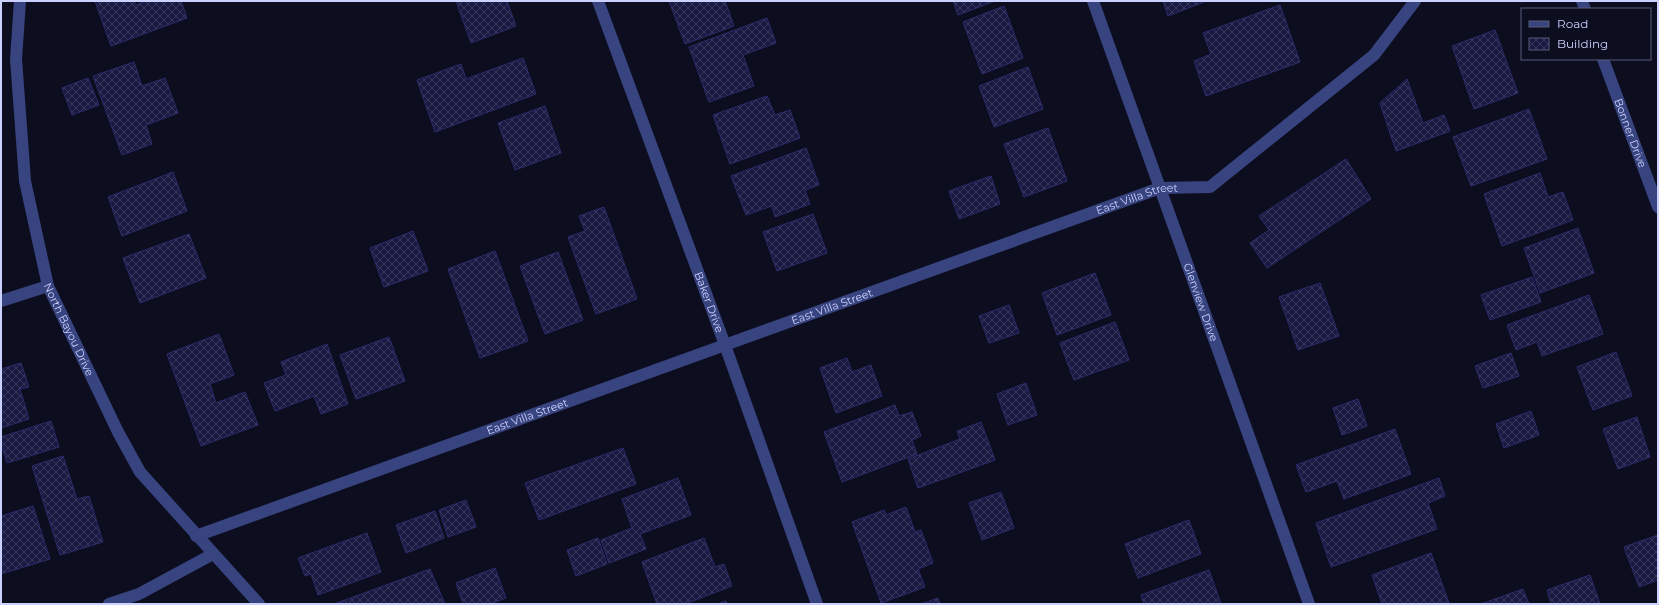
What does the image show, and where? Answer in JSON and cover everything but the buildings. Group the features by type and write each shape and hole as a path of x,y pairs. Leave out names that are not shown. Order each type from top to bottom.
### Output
{"street":[{"name":"North Bayou Drive","path":"20,1 16,59 25,181 48,286 108,412 140,472 258,604"},
{"name":"Baker Drive","path":"598,1 725,344 817,604"},
{"name":"Glenview Drive","path":"1093,1 1309,604"},
{"name":"East Villa Street","path":"196,536 1160,188 1210,186 1374,55 1415,1"},
{"name":"Bonner Drive","path":"1603,60 1658,207"},
{"path":"1,301 48,286"},
{"path":"108,604 139,594 213,554"}]}
